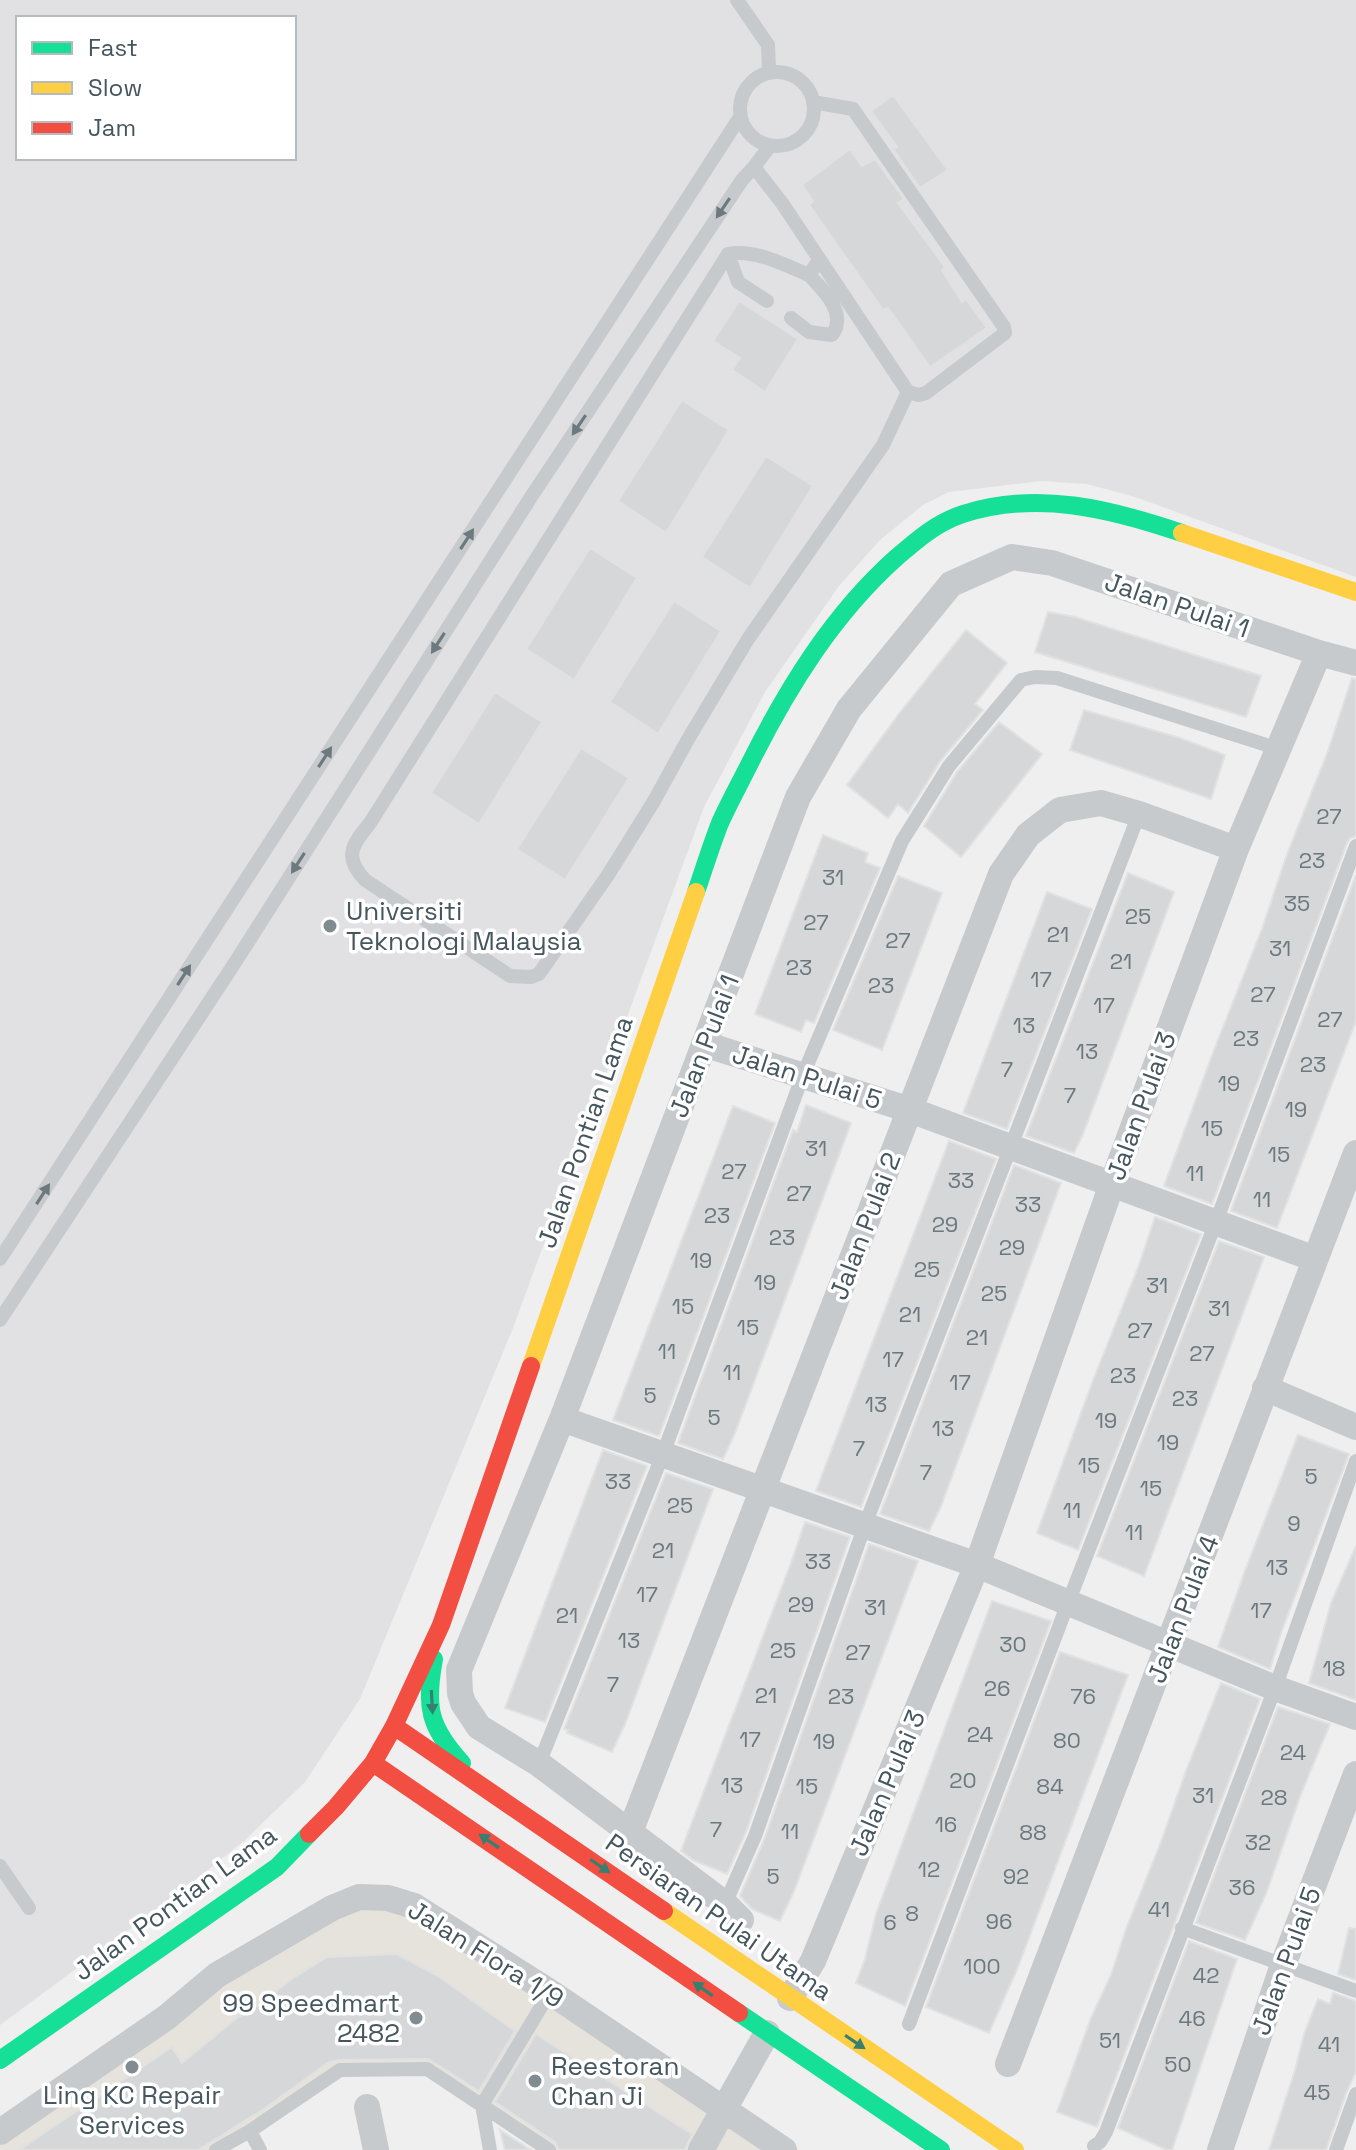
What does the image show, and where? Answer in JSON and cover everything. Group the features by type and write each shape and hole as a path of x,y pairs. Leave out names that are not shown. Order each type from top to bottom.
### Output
{"street":[{"name":"Jalan Pontian Lama","path":"0,2060 277,1867 336,1807 373,1763 394,1726 441,1625 720,824 760,741 803,668 849,604 902,553 941,522 983,509 1035,503 1085,506 1165,527 1356,592"},
{"name":"Jalan Pulai 1","path":"733,1912 539,1764 479,1727 463,1703 459,1670 562,1419 798,797 849,709 951,584 1012,557 1052,563 1319,653"},
{"path":"1319,653 1356,663"},
{"name":"Jalan Pulai 3","path":"701,2150 813,1961 977,1565 1112,1184 1236,849 1319,653"},
{"name":"Jalan Pulai 2","path":"630,1832 1001,874 1028,835 1060,810 1101,803 1236,849"},
{"name":"Jalan Pulai 5","path":"704,1044 910,1110 1315,1259"},
{"name":"Jalan Pulai 4","path":"1008,2064 1356,1153"},
{"path":"1265,1388 1356,1427"},
{"path":"562,1419 977,1565 1275,1688 1356,1717"},
{"path":"441,1625 430,1678 433,1724 441,1741 488,1791"},
{"name":"Persiaran Pulai Utama","path":"394,1726 703,1936 779,2016 941,2150"},
{"name":"Persiaran Pulai Utama","path":"373,1763 453,1816 779,2016 1015,2150"},
{"name":"Jalan Pulai 5","path":"1220,2150 1283,1965 1356,1774"},
{"path":"390,1798 421,1803 453,1816"},
{"path":"277,1867 351,1818"},
{"name":"Jalan Flora 1/9","path":"0,2132 167,2017 217,1975 332,1908 359,1897 388,1898 414,1906 550,1992 784,2150"},
{"path":"367,2107 376,2150"}],"lane":[{"path":"737,0 768,45 769,72"},
{"path":"769,72 784,72 797,78 808,88 813,102 813,117 808,130 798,141 784,146 770,146 756,141 740,117 740,102 746,88 756,78 769,72"},
{"path":"754,167 782,203 908,392 926,393 1005,333 1004,327 853,109 813,102"},
{"path":"0,1259 740,117"},
{"path":"0,1320 244,948 531,497 742,180 770,146"},
{"path":"791,318 809,332 832,335 837,328 838,314 809,275 752,254 728,254 351,854 353,868 365,880 510,976 531,977 539,974 623,851 748,639 883,445 908,392"},
{"path":"728,254 738,282 767,301"},
{"path":"809,275 819,260"},
{"path":"539,1764 663,1454 803,1075 902,841 949,766 1021,680 1035,677 1057,678 1279,749"},
{"path":"733,1912 755,1836 865,1525 1139,814"},
{"path":"909,2024 1216,1222 1356,846"},
{"path":"1094,2146 1105,2137 1275,1688 1356,1461"},
{"path":"0,1866 29,1908"},
{"path":"1182,1928 1356,1991"},
{"path":"490,2150 482,2105 550,1992"},
{"path":"216,2150 250,2131 340,2070 427,2069 549,2150"},
{"path":"1336,2150 1356,2094"},
{"path":"250,2131 260,2150"}],"shaded area":[{"name":"Universiti Teknologi Malaysia","path":"0,0 1356,0 1356,577 1135,497 1087,484 1042,481 949,492 923,505 880,540 839,586 765,692 704,807 513,1328 360,1699 305,1782 244,1841 0,2025"},
{"path":"394,1890 799,2150 539,2150 425,2075 342,2074 228,2150 0,2150 0,2120 163,2009"}],"building":[{"path":"893,95 948,170 920,188 893,149 897,147 871,111"},
{"path":"850,149 862,166 875,159 904,199 898,203 945,267 942,270 962,302 966,299 987,328 930,367 888,308 883,310 809,205 813,201 802,185"},
{"path":"739,301 798,339 765,392 732,370 740,358 713,341"},
{"path":"682,400 729,430 666,533 618,501"},
{"path":"766,456 813,486 750,588 702,557"},
{"path":"590,548 637,578 574,680 526,649"},
{"path":"674,601 721,631 658,734 610,702"},
{"path":"1048,612 1075,617 1261,676 1246,717 1035,652"},
{"path":"966,630 1007,663 975,704 983,710 941,760 908,813 898,804 888,818 847,785"},
{"path":"1352,678 1356,679 1356,836 1347,843 1212,1204 1164,1186 1328,751"},
{"path":"495,692 542,722 479,824 431,793"},
{"path":"1084,710 1180,738 1225,755 1211,799 1070,750"},
{"path":"999,722 1042,754 961,857 924,826 957,772"},
{"path":"581,748 629,778 565,880 517,849"},
{"path":"823,835 868,853 865,862 880,868 814,1023 806,1020 801,1032 755,1014"},
{"path":"1128,873 1174,892 1074,1153 1026,1136"},
{"path":"1356,875 1356,1021 1277,1228 1231,1211"},
{"path":"898,876 942,893 882,1050 833,1030"},
{"path":"1047,892 1092,909 1007,1129 963,1113"},
{"path":"806,1105 851,1123 723,1459 678,1443 793,1130 797,1132"},
{"path":"733,1106 775,1123 659,1436 613,1420"},
{"path":"949,1141 996,1159 861,1507 816,1491"},
{"path":"1014,1165 1061,1183 929,1531 880,1514"},
{"path":"1155,1217 1201,1234 1078,1550 1037,1533"},
{"path":"1219,1241 1264,1257 1144,1576 1097,1556"},
{"path":"1298,1435 1349,1454 1270,1669 1218,1647"},
{"path":"603,1450 647,1466 545,1722 505,1708"},
{"path":"666,1473 713,1489 612,1752 564,1729"},
{"path":"805,1522 850,1537 746,1832 727,1874 693,1860 681,1851"},
{"path":"869,1544 918,1561 780,1921 752,1909 740,1896 764,1840"},
{"path":"1356,1546 1356,1700 1309,1683 1331,1603"},
{"path":"992,1601 1051,1621 905,2006 856,1983 876,1914"},
{"path":"1060,1652 1128,1675 1018,1967 989,2033 926,2007"},
{"path":"1221,1683 1260,1699 1097,2127 1057,2112"},
{"path":"1278,1707 1330,1724 1301,1794 1266,1894 1245,1940 1196,1923"},
{"path":"1349,1928 1356,1929 1356,1980 1338,1974"},
{"path":"1189,1941 1237,1959 1172,2150 1167,2150 1118,2128"},
{"path":"397,1954 438,1976 515,2031 479,2091 428,2059 340,2060 329,2062 264,2109 198,2150 19,2150 172,2047 182,2063 234,2020 327,1957"},
{"path":"1333,1993 1356,2001 1356,2072 1326,2150 1269,2150 1304,2034 1318,1999 1330,2004"},
{"path":"536,2034 692,2134 685,2150 559,2150 555,2142 495,2102"},
{"path":"500,2130 531,2150 505,2150"}],"traffic: fast":[{"path":"696,892 723,816 796,679 852,603 897,557 928,532 963,514 991,507 1046,503 1101,510 1182,533"},
{"path":"434,1659 430,1690 432,1716 442,1738 462,1763"},
{"path":"0,2060 277,1867 309,1834"},
{"path":"739,2013 941,2150"}],"traffic: slow":[{"path":"1182,533 1356,592"},
{"path":"531,1366 696,892"},
{"path":"664,1911 1015,2150"}],"traffic: jam":[{"path":"309,1834 373,1763 394,1726 441,1625 531,1366"},
{"path":"394,1726 664,1911"},
{"path":"373,1763 739,2013"}],"place":[{"name":"Universiti Teknologi Malaysia","path":"330,926"},
{"name":"99 Speedmart 2482","path":"416,2018"},
{"name":"Ling KC Repair Services","path":"132,2067"},
{"name":"Reestoran Chan Ji","path":"535,2081"}]}
